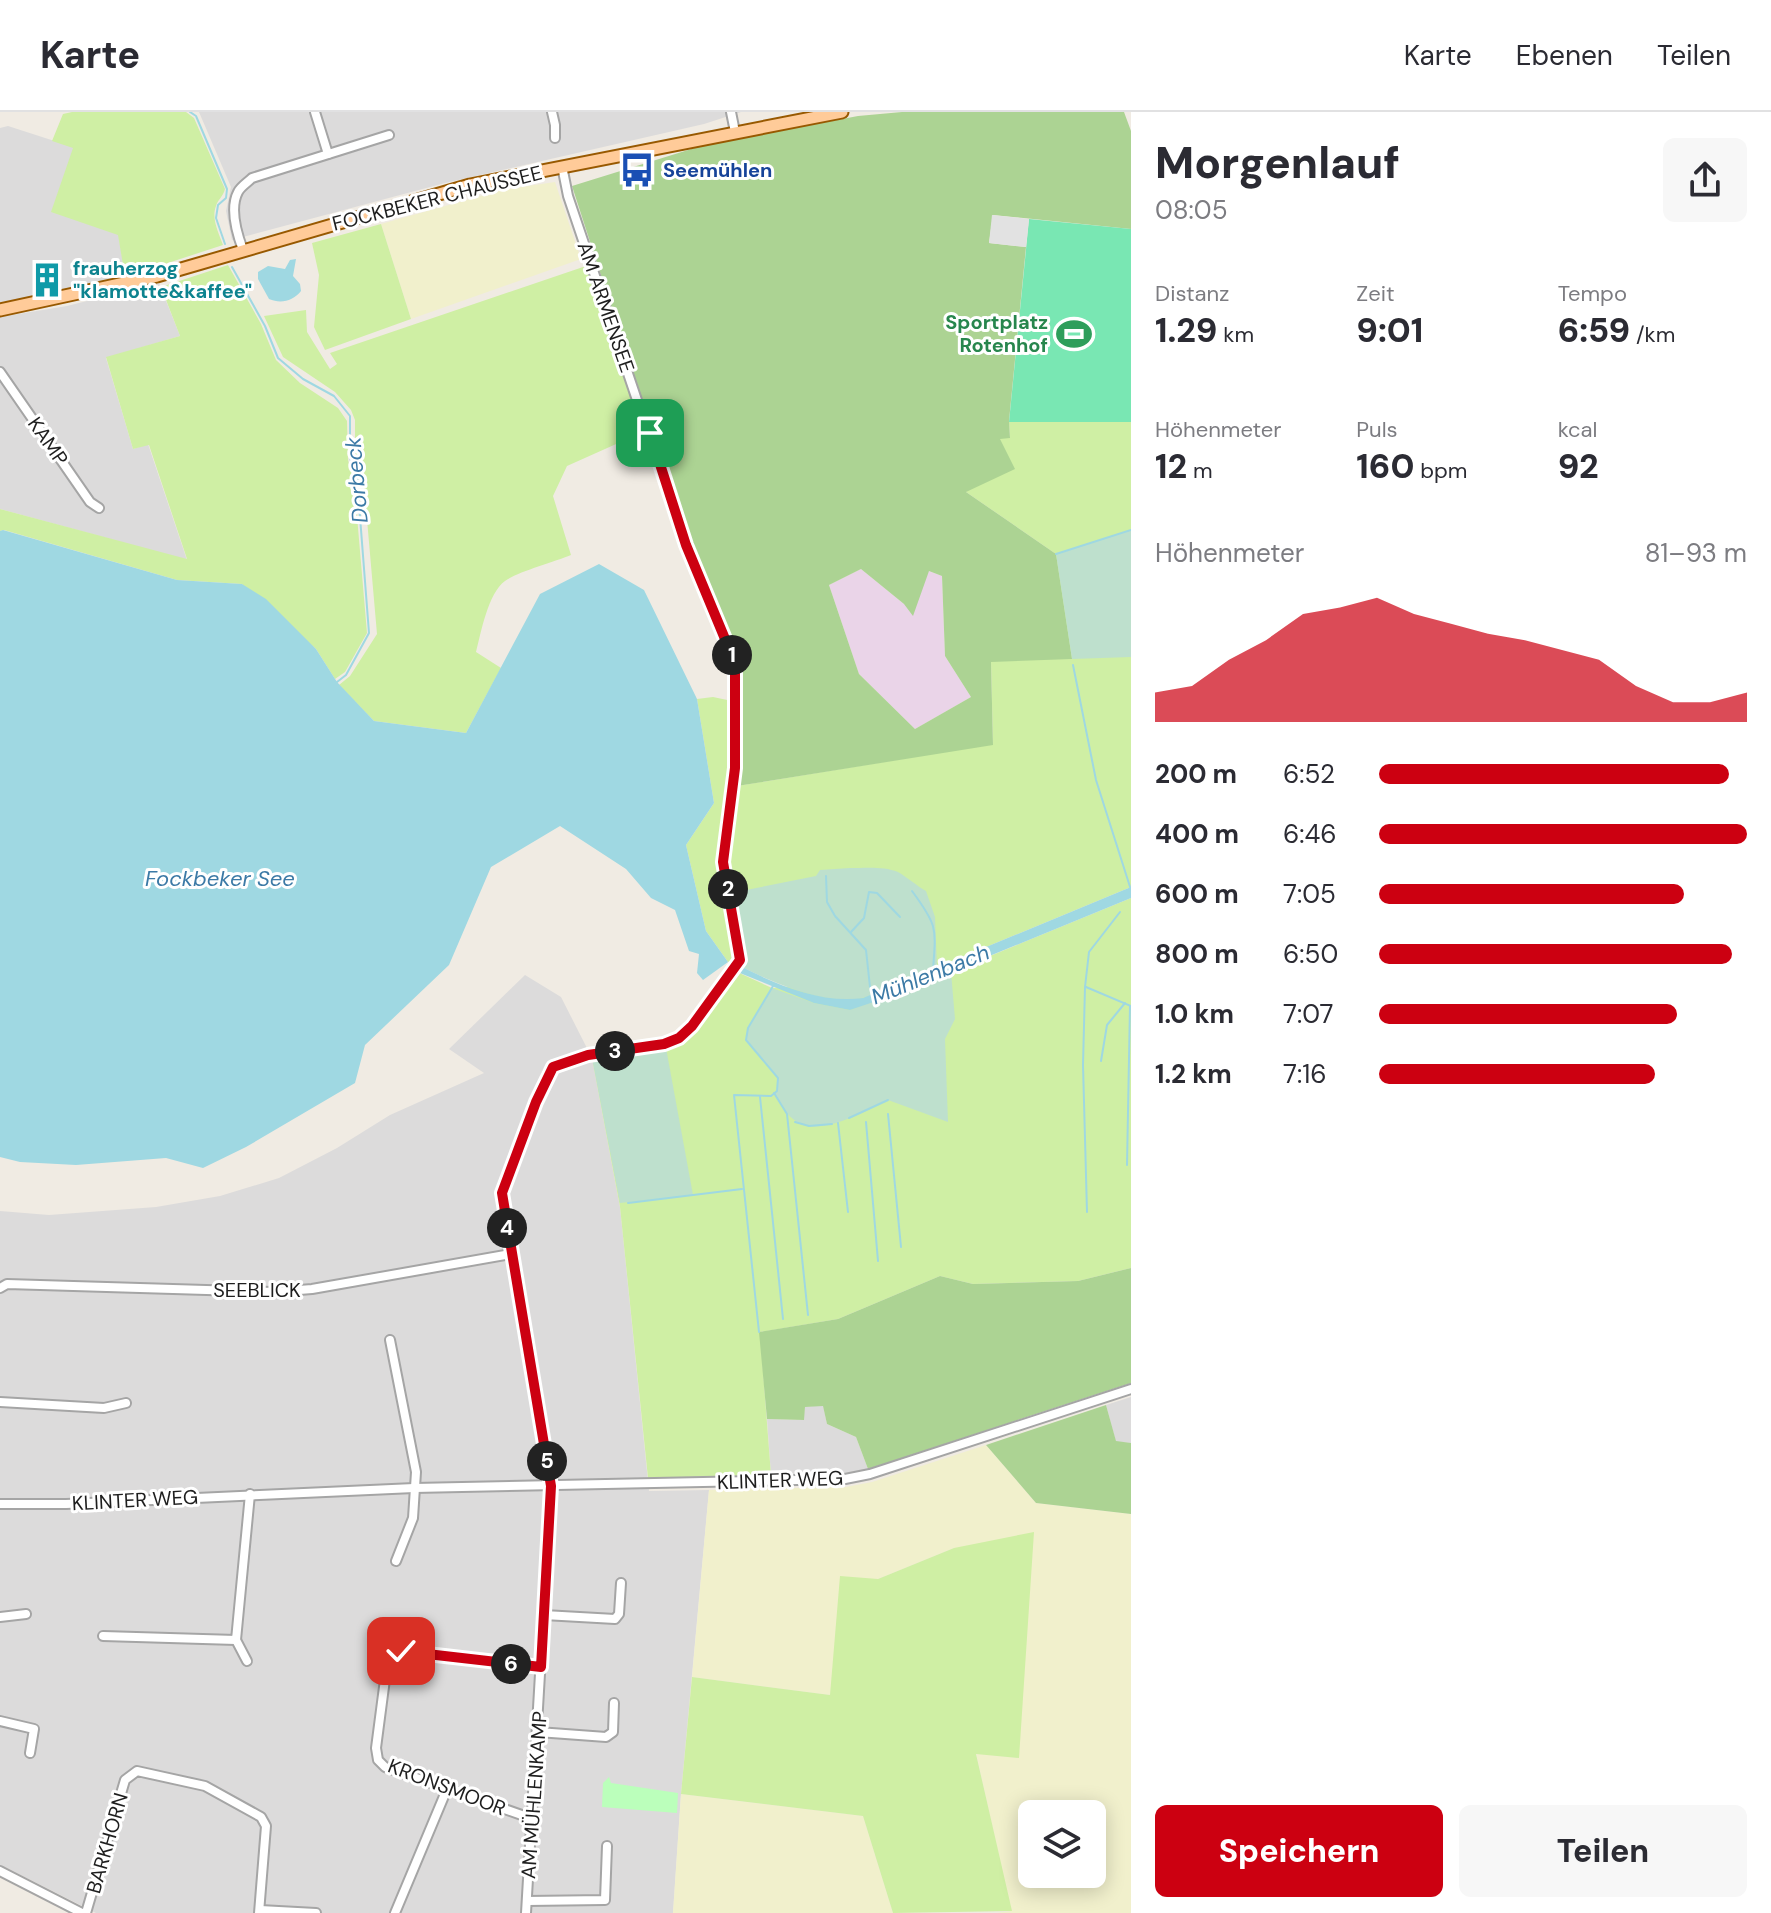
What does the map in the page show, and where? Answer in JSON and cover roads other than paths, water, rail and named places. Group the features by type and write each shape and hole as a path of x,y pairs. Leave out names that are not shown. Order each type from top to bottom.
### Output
{"main road":[{"name":"FOCKBEKER CHAUSSEE","path":"0,310 97,291 470,185 842,112"}],"street":[{"path":"315,112 328,154"},
{"path":"552,112 555,138"},
{"path":"731,112 735,132"},
{"path":"243,250 236,232 234,209 238,192 252,178 389,135"},
{"name":"AM ARMENSEE","path":"548,1073 553,1067 588,1055 664,1044 679,1038 692,1026 737,964 723,862 735,768 735,663 686,545 568,196 562,166"},
{"name":"KAMP","path":"0,372 90,502 99,508"},
{"name":"AM MÜHLENKAMP","path":"526,1913 551,1486 502,1193 548,1073"},
{"name":"SEEBLICK","path":"0,1288 7,1284 274,1292 312,1289 511,1254"},
{"path":"390,1340 416,1472 413,1518 396,1561"},
{"name":"KLINTER WEG","path":"0,1504 66,1504 414,1488 845,1479 870,1474 1131,1389"},
{"path":"0,1402 104,1408 126,1403"},
{"path":"247,1661 236,1640 250,1494"},
{"path":"544,1615 615,1619 619,1614 621,1583"},
{"path":"0,1617 26,1614"},
{"path":"103,1636 236,1640"},
{"name":"KRONSMOOR","path":"533,1819 385,1767 378,1760 376,1748 387,1664 393,1655 401,1651 541,1667"},
{"path":"538,1732 606,1737 613,1732 614,1703"},
{"path":"0,1721 34,1729 30,1753"},
{"name":"BARKHORN","path":"84,1913 125,1780 137,1771 205,1786 261,1817 266,1826 259,1912"},
{"path":"395,1913 447,1789"},
{"path":"527,1901 605,1900 607,1846"},
{"path":"0,1871 84,1913"},
{"path":"259,1912 316,1913"}],"water":[{"path":"296,259 293,276 300,284 301,291 286,301 269,299 258,279 258,272 268,266 285,269 290,260"},
{"name":"Fockbeker See","path":"0,531 177,580 242,584 266,599 316,649 337,682 374,721 466,733 540,594 599,564 644,590 697,699 714,803 686,845 706,931 728,962 703,980 697,973 699,954 689,951 675,910 651,898 626,869 560,826 491,867 449,965 365,1045 355,1083 246,1147 203,1168 166,1158 76,1165 20,1162 0,1157"},
{"name":"Mühlenbach","path":"1131,887 1131,898 897,994 850,1010 814,1003 735,971 738,965 767,979 815,995 863,998"}],"waterway":[{"name":"Dorbeck","path":"190,112 196,116 227,189 226,198 218,205 216,218 225,244"},
{"name":"Dorbeck","path":"232,267 265,326 278,358 303,379 334,396 350,416 350,458 357,478 369,633 346,675 337,682"},
{"path":"1056,554 1131,530"},
{"path":"1073,665 1096,780 1131,890"},
{"name":"Mühlenbach","path":"826,876 827,902 835,916 866,950 870,987"},
{"name":"Mühlenbach","path":"912,891 931,920 935,945 933,970"},
{"path":"851,932 864,918 869,892 877,893 900,917"},
{"path":"1087,1212 1083,1065 1085,987 1089,952 1120,912"},
{"path":"759,1332 734,1095 771,1096 777,1091 778,1078 746,1040 748,1028 773,986"},
{"path":"1086,987 1131,1006"},
{"path":"1101,1061 1107,1025 1125,1003"},
{"path":"1127,1165 1130,1006"},
{"path":"774,1093 787,1114 808,1315"},
{"path":"760,1097 783,1319"},
{"path":"849,1118 888,1100"},
{"path":"888,1114 901,1247"},
{"path":"795,1122 809,1126 832,1124"},
{"path":"866,1122 878,1261"},
{"path":"838,1123 848,1212"},
{"path":"628,1203 742,1189"}],"place":[{"name":"Seemühlen","path":"637,170"},
{"name":"frauherzog \"klamotte&kaffee\"","path":"47,280"},
{"name":"Sportplatz Rotenhof","path":"1074,334"}]}
